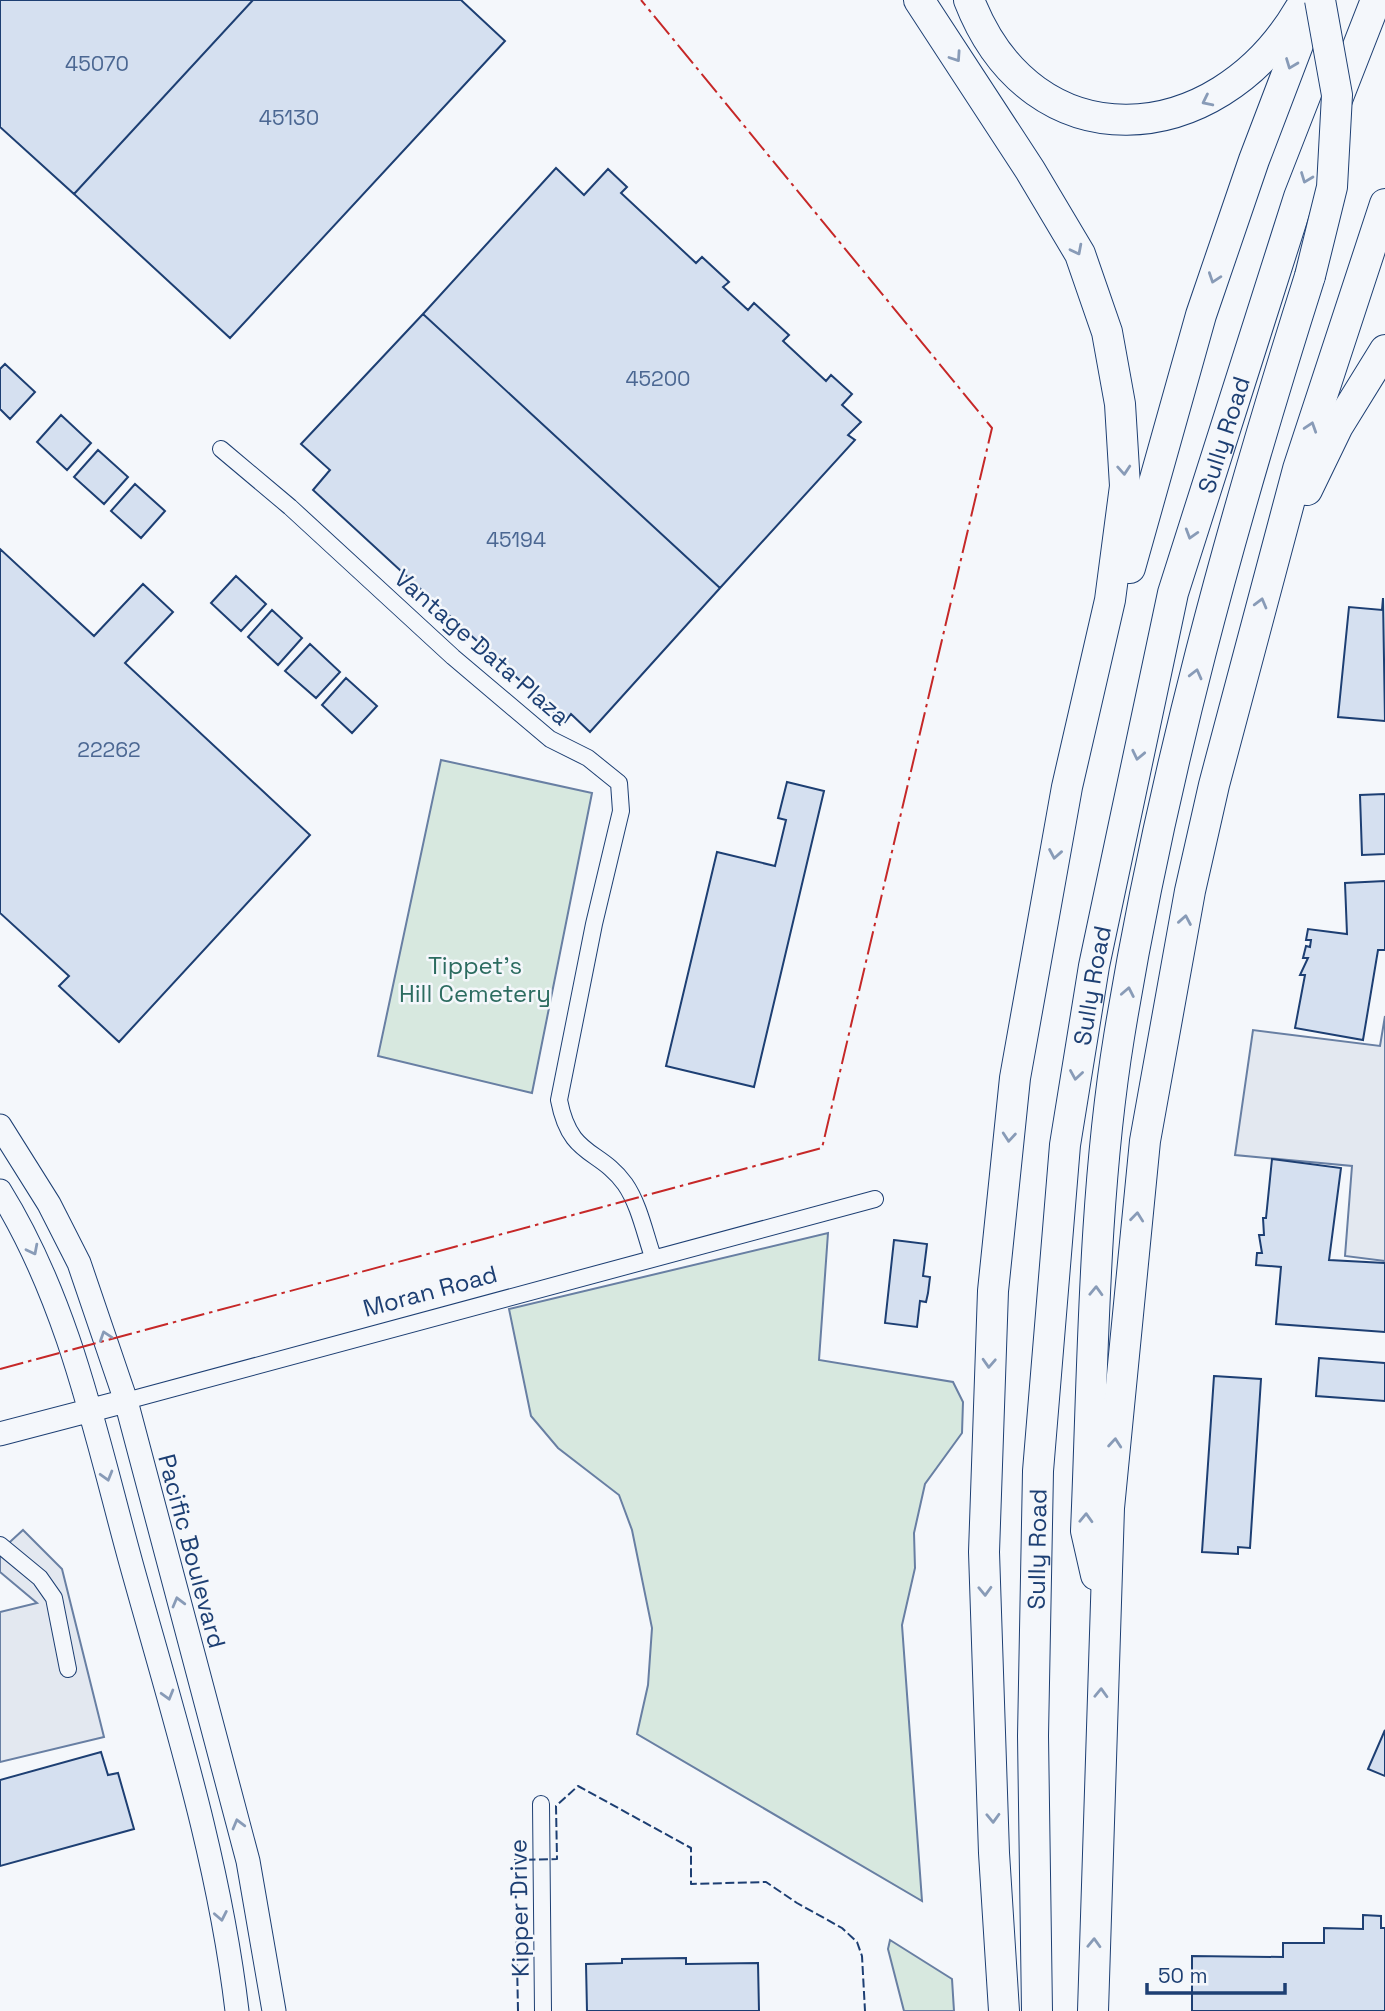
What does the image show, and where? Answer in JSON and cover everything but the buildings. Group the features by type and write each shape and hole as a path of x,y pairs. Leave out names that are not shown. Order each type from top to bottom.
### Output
{"highway":[{"path":"919,0 1030,170 1080,254 1107,332 1118,392 1125,486 1119,545 1067,787 1015,1078 992,1304 984,1552 994,1853 1004,2011"},
{"path":"969,0 990,44 1026,82 1049,99 1075,111 1127,120 1177,113 1221,94 1271,49 1304,0"},
{"path":"1067,787 1201,315 1254,160 1317,0"},
{"path":"1104,1609 1086,1531 1099,1230 1119,1039 1163,809 1207,630 1271,399 1310,276 1332,187 1337,95 1317,0"},
{"name":"Sully Road","path":"1037,2011 1033,1735 1038,1471 1065,1145 1094,967 1173,593 1299,197 1376,0"},
{"path":"1093,2011 1109,1508 1145,1141 1190,891 1272,563 1298,469 1385,204"},
{"path":"1272,563 1338,426 1385,350"}],"main road":[{"name":"Pacific Boulevard","path":"0,1126 48,1204 79,1263 126,1401 248,1861 274,2011"},
{"path":"0,1191 51,1290 70,1339 202,1817 237,2011"},
{"name":"Moran Road","path":"0,1434 126,1401"}],"street":[{"name":"Vantage Data Plaza","path":"221,449 290,507 453,657 550,739 587,758 620,783 621,811 594,924 559,1100 562,1117 579,1146 625,1184 653,1256"},
{"name":"Moran Road","path":"126,1401 653,1256 875,1199"},
{"path":"0,1545 40,1578 54,1598 68,1669"},
{"name":"Kipper Drive","path":"541,1804 543,2011"}],"green space":[{"name":"Tippet's Hill Cemetery","path":"441,760 592,793 532,1093 378,1056"},
{"path":"828,1233 819,1360 953,1382 963,1402 962,1433 925,1484 914,1533 915,1568 902,1625 922,1901 637,1734 648,1685 652,1628 632,1530 619,1495 558,1448 531,1416 509,1309"},
{"path":"890,1940 952,1979 954,2011 904,2011 888,1949"}],"shaded area":[{"path":"1385,1016 1385,1261 1345,1256 1352,1166 1235,1155 1253,1030 1380,1046"},
{"path":"23,1530 62,1569 104,1737 0,1762 0,1612 37,1603 0,1572 0,1551"}],"fence":[{"path":"518,2011 515,1860 557,1859 556,1806 578,1786 691,1848 691,1884 766,1882 842,1928 857,1942 862,1956 865,2011"}],"power":[{"path":"0,1369 822,1148 992,428 641,0"}]}
